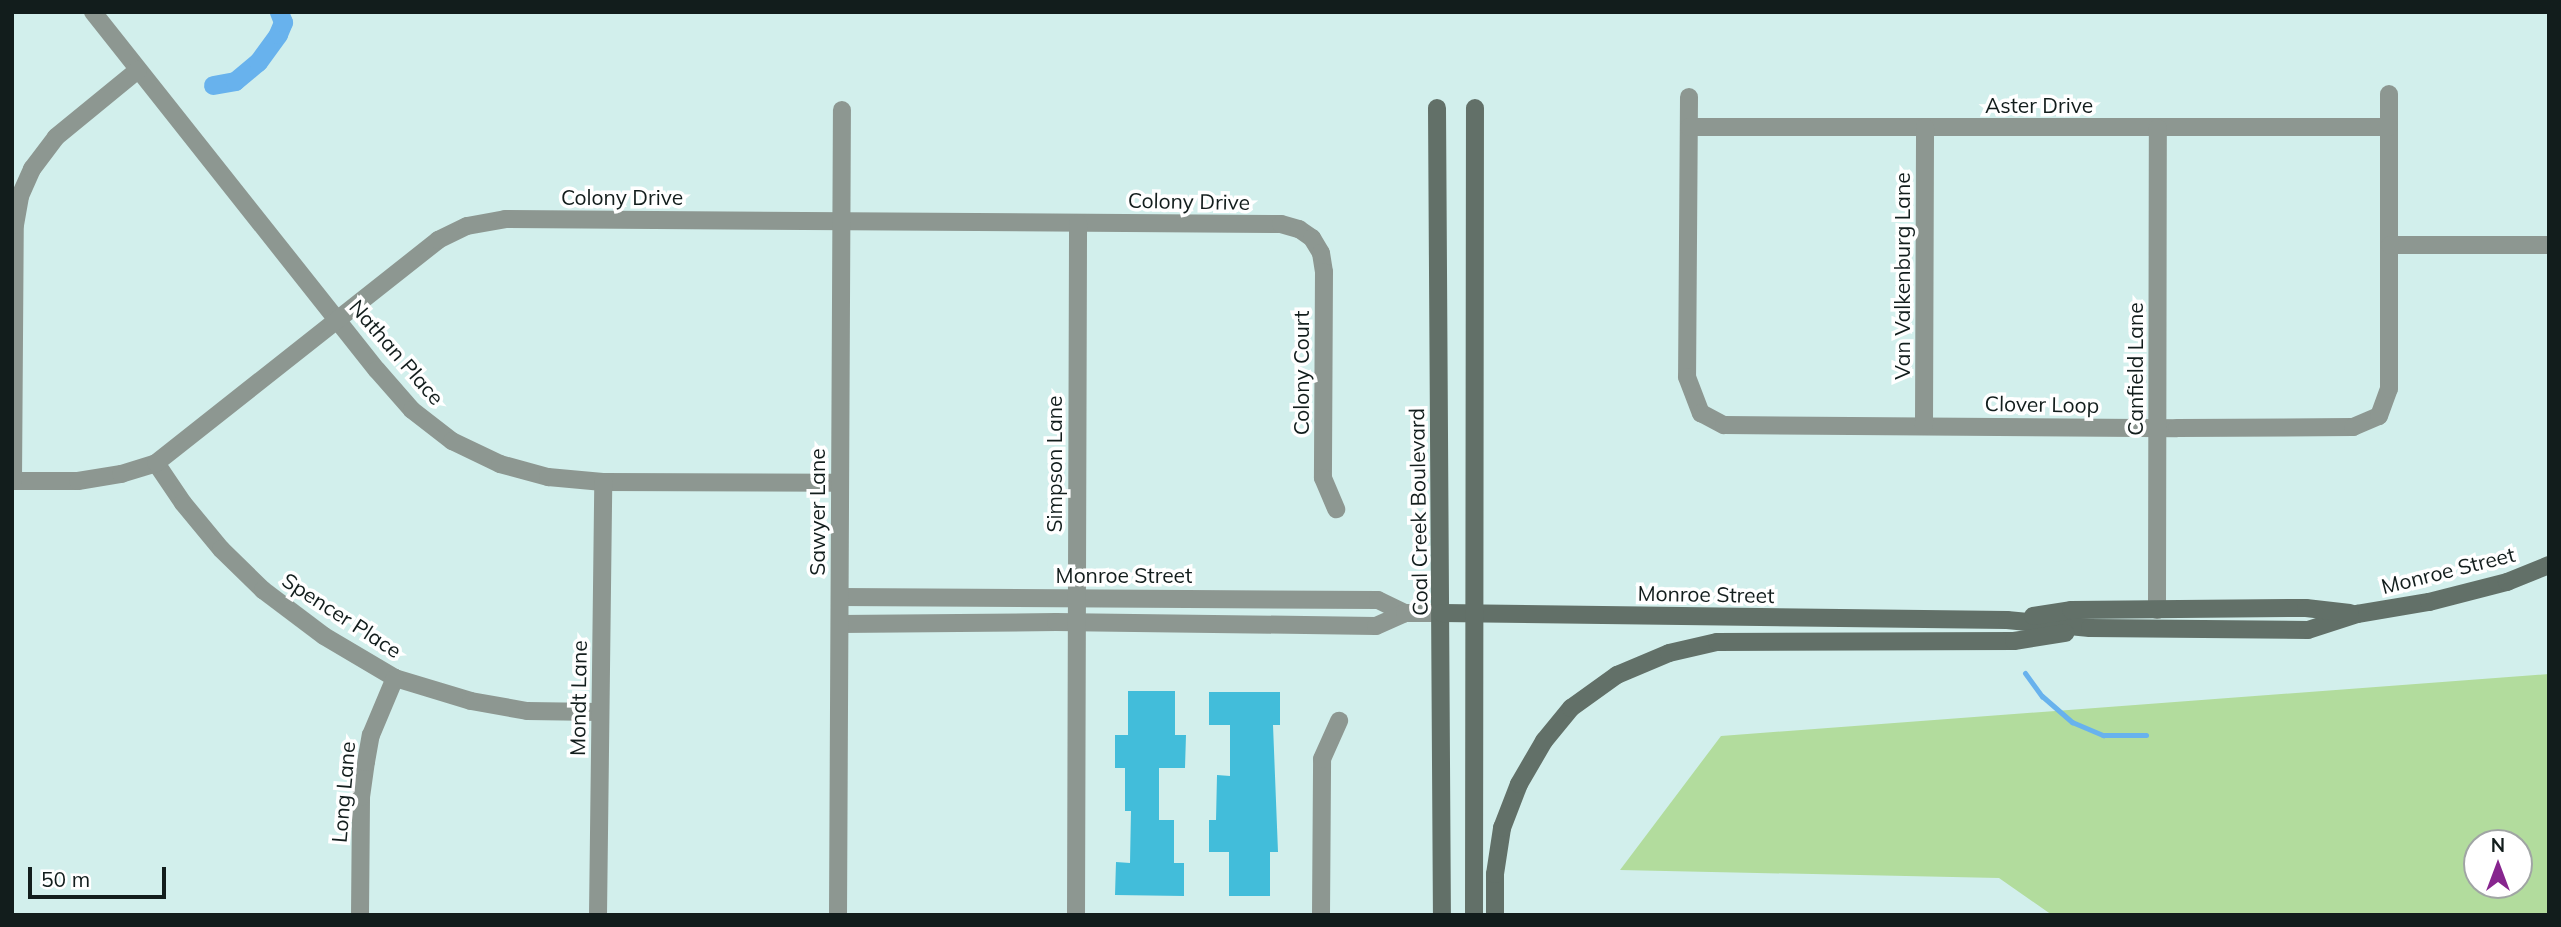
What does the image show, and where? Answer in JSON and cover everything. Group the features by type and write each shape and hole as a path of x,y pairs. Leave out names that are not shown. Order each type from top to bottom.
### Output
{"main road":[{"name":"Coal Creek Boulevard","path":"1437,108 1442,915"},
{"path":"1474,915 1472,614 1475,108"},
{"name":"Monroe Street","path":"1442,613 2007,621 2090,628 2308,630 2357,614 2507,582 2549,565"},
{"name":"Monroe Street","path":"2007,621 2071,610 2306,608 2357,614"},
{"path":"1495,915 1495,874 1502,828 1519,784 1544,741 1571,708 1617,675 1669,653 1717,642 2014,641 2090,628"}],"street":[{"name":"Nathan Place","path":"93,12 412,410 452,441 500,464 548,477 603,482 839,483"},
{"path":"13,481 15,225 20,196 32,169 56,137 138,70"},
{"name":"Clover Loop","path":"1689,97 1687,377 1701,413 1724,425 2158,428 2353,427 2379,416 2389,389 2389,94"},
{"name":"Sawyer Lane","path":"838,915 842,110"},
{"name":"Aster Drive","path":"1689,127 2389,127"},
{"name":"Van Valkenburg Lane","path":"1924,426 1926,127"},
{"name":"Canfield Lane","path":"2157,610 2158,128"},
{"name":"Colony Drive","path":"13,481 78,481 121,474 156,463 438,240 467,226 505,219 1281,224 1298,229 1312,238"},
{"name":"Simpson Lane","path":"1076,915 1078,223"},
{"name":"Colony Court","path":"1312,238 1321,253 1324,272 1323,478 1336,509"},
{"path":"2390,245 2549,245"},
{"name":"Spencer Place","path":"156,463 183,503 221,550 262,590 324,636 394,678 471,701 527,711 600,712"},
{"name":"Mondt Lane","path":"598,915 603,482"},
{"name":"Monroe Street","path":"840,597 1378,600 1405,613"},
{"name":"Monroe Street","path":"840,624 1076,622 1376,626 1405,613 1442,613"},
{"name":"Long Lane","path":"360,915 361,797 366,762 371,735 394,678"},
{"path":"1321,915 1322,759 1339,721"}],"green space":[{"path":"2549,674 2549,915 2052,915 1999,878 1620,870 1721,736"}],"building":[{"path":"1128,691 1175,691 1175,735 1186,735 1185,768 1159,768 1159,820 1174,820 1174,863 1184,863 1184,896 1115,895 1116,862 1130,863 1131,811 1125,811 1125,768 1115,768 1115,735 1128,735"},
{"path":"1209,692 1280,692 1280,725 1273,725 1278,852 1270,852 1270,896 1229,896 1229,852 1209,852 1209,820 1216,820 1217,775 1230,776 1230,725 1209,725"}],"waterway":[{"path":"213,85 235,81 258,62 278,34 283,22 279,12"},
{"path":"2025,673 2042,696 2072,722 2103,735 2146,735"}]}
